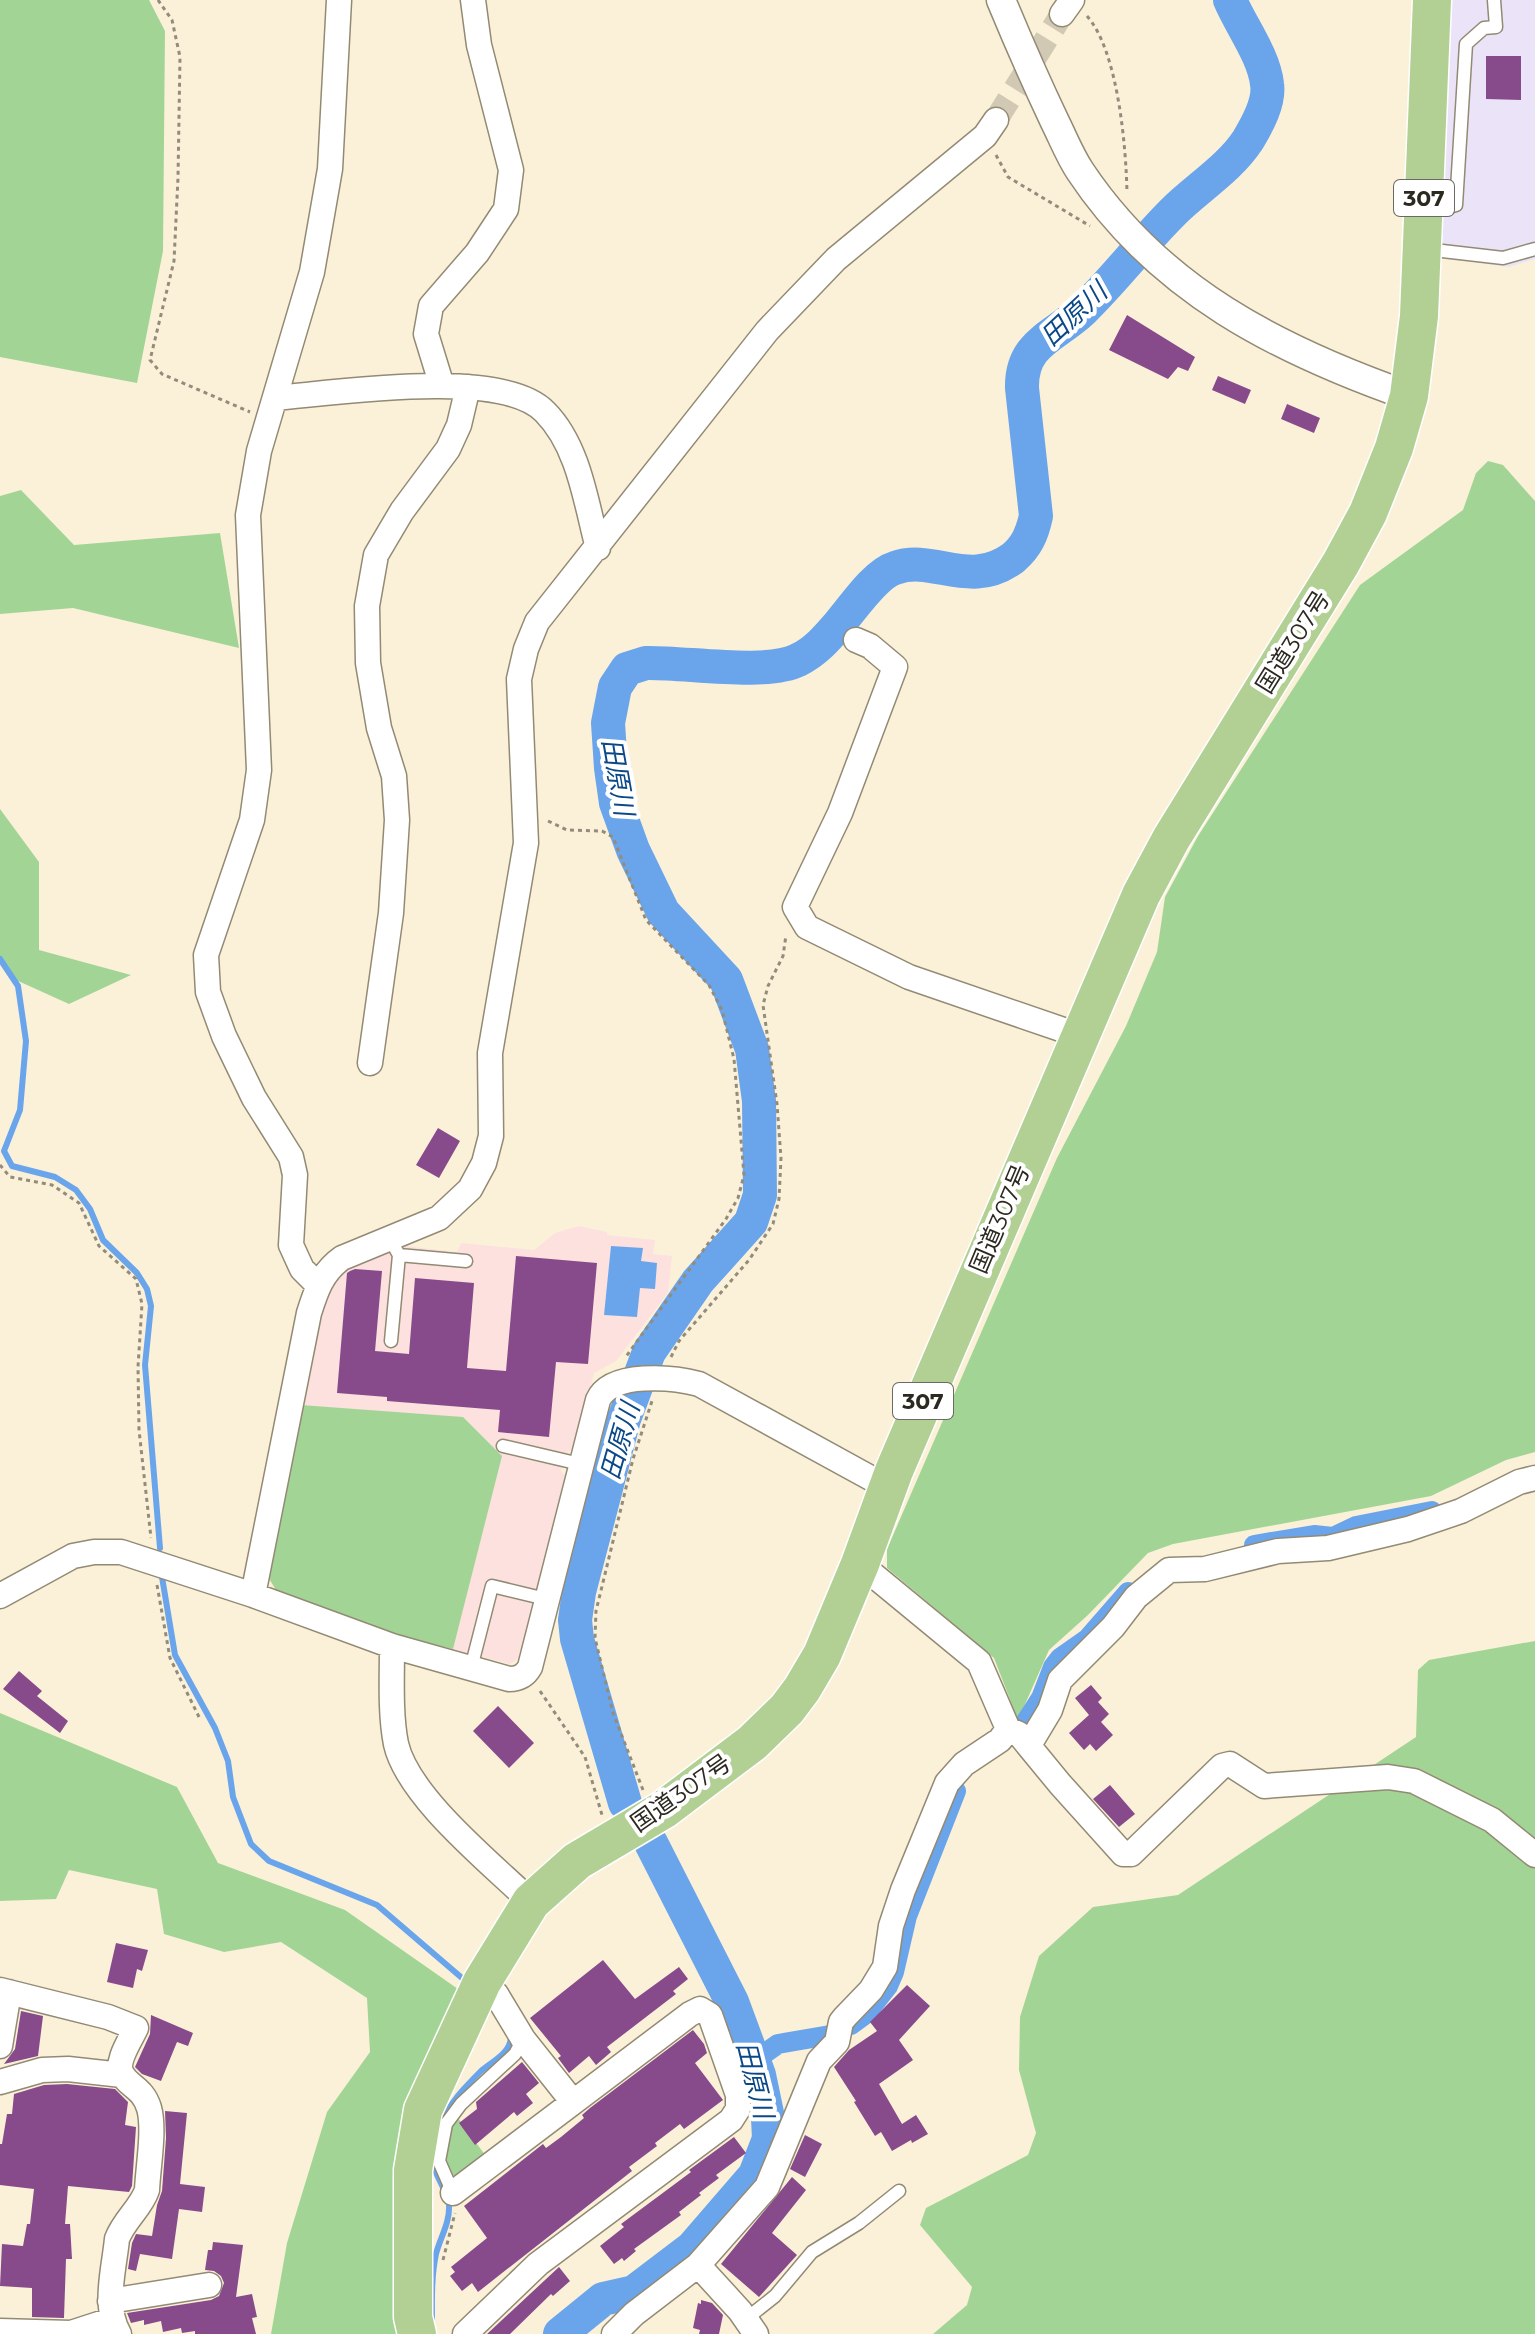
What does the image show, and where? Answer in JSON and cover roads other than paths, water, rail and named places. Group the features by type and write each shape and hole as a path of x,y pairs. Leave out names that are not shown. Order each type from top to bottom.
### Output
{"highway":[{"name":"国道307号","path":"417,2334 413,2317 413,2170 423,2110 482,1982 531,1902 577,1861 652,1816 752,1743 787,1709 802,1689 822,1655 860,1564 887,1487 1078,1035 1141,895 1171,839 1303,627 1368,513 1394,448 1409,396 1419,316 1423,231 1443,145 1432,0"}],"street":[{"path":"318,1285 302,1269 291,1245 295,1175 291,1157 254,1098 224,1036 208,992 206,955 252,820 259,770 248,515 259,451 312,272 330,169 339,0"},
{"path":"442,386 426,334 431,306 477,253 506,209 511,170 479,45 473,0"},
{"path":"1001,0 1078,168 1118,220 1162,266 1194,292 1296,352 1409,396"},
{"path":"253,1595 309,1313 318,1285 331,1265 342,1258 394,1247 439,1218 470,1189 484,1163 491,1136 490,1053 526,843 527,810 519,679 537,622 767,331 836,259 991,128"},
{"path":"272,409 415,385 468,387 520,396 544,409 560,430 575,464 598,548"},
{"path":"370,1063 391,913 397,820 394,776 379,728 368,663 367,606 376,555 402,511 448,449 459,425 468,387"},
{"path":"856,640 870,646 895,667 840,813 795,907 807,927 909,977 1078,1035"},
{"path":"0,1596 73,1556 121,1552 253,1595 392,1646 516,1679 527,1672 580,1464 600,1395 608,1386 622,1381 655,1379 687,1381 710,1389 887,1487"},
{"path":"1029,1745 1050,1710 1060,1680 1113,1627 1136,1597 1169,1570 1205,1569 1278,1551 1328,1548 1408,1529 1461,1511 1519,1482 1535,1478"},
{"path":"860,1564 979,1662 1008,1729 1019,1734 1123,1854 1131,1854 1222,1766 1230,1764 1264,1786 1388,1777 1414,1781 1492,1820 1535,1855"},
{"path":"392,1646 396,1743 409,1777 426,1799 531,1902"},
{"path":"614,2334 634,2314 698,2265 767,2187 819,2061 837,2042 841,2022 864,1998 885,1967 891,1926 903,1890 947,1783 964,1764 1000,1740 1008,1729"},
{"path":"482,1982 496,1994 523,2039 573,2102"},
{"path":"0,2046 4,1991 108,2017 136,2028 122,2061 122,2075"},
{"path":"453,2193 690,2014 700,2009 710,2015 738,2095 738,2109 731,2120 538,2264 465,2334"},
{"path":"0,2082 42,2070 68,2069 122,2075 140,2090 149,2109 147,2190 144,2199 120,2230 113,2318"},
{"path":"698,2265 751,2327"},
{"path":"0,2331 70,2334 209,2285"}],"lane":[{"path":"1443,145 1466,44 1484,28 1496,27 1494,0"},
{"path":"1423,231 1503,258 1535,249"},
{"path":"391,1341 394,1247 466,1261"},
{"path":"503,1446 580,1464"},
{"path":"471,1668 492,1586 546,1599"},
{"path":"453,2193 439,2161 446,2124 461,2104 515,2054 523,2039"},
{"path":"751,2327 812,2252 859,2223 899,2191"}],"water":[{"path":"611,1246 643,1248 641,1261 657,1263 655,1289 640,1288 637,1317 604,1315"}],"waterway":[{"name":"田原川","path":"625,1803 577,1639 575,1620 579,1592 624,1419 649,1352 698,1281 751,1222 760,1195 759,1101 752,1049 726,980 663,912 633,850 616,803 611,768 608,723 615,687 627,669 646,663 746,668 784,665 804,657 820,644 887,571 910,565 982,571 997,567 1022,549 1036,516 1022,388 1027,361 1041,342 1094,299 1173,212 1232,160 1248,140 1262,113 1267,98 1265,73 1230,0"},
{"path":"0,959 18,986 26,1041 20,1110 4,1151 12,1166 55,1177 76,1190 90,1209 103,1240 137,1273 147,1289 151,1306 145,1365 160,1548"},
{"path":"1254,1545 1314,1535 1333,1537 1356,1526 1432,1511"},
{"path":"162,1577 175,1655 215,1728 228,1761 233,1797 251,1844 269,1861 377,1905 462,1978"},
{"path":"1025,1723 1060,1658 1087,1639 1128,1592"},
{"path":"851,2025 866,2014 888,1986 907,1916 956,1791"},
{"name":"田原川","path":"560,2334 603,2299 634,2292 692,2248 755,2175 769,2139 759,2075 732,2002 651,1843"},
{"path":"754,2061 778,2044 830,2035"},
{"path":"442,2123 458,2095 504,2053 511,2038"},
{"path":"432,2325 434,2263 449,2205 433,2157"}],"tunnel":[{"path":"996,120 1062,14"}]}
